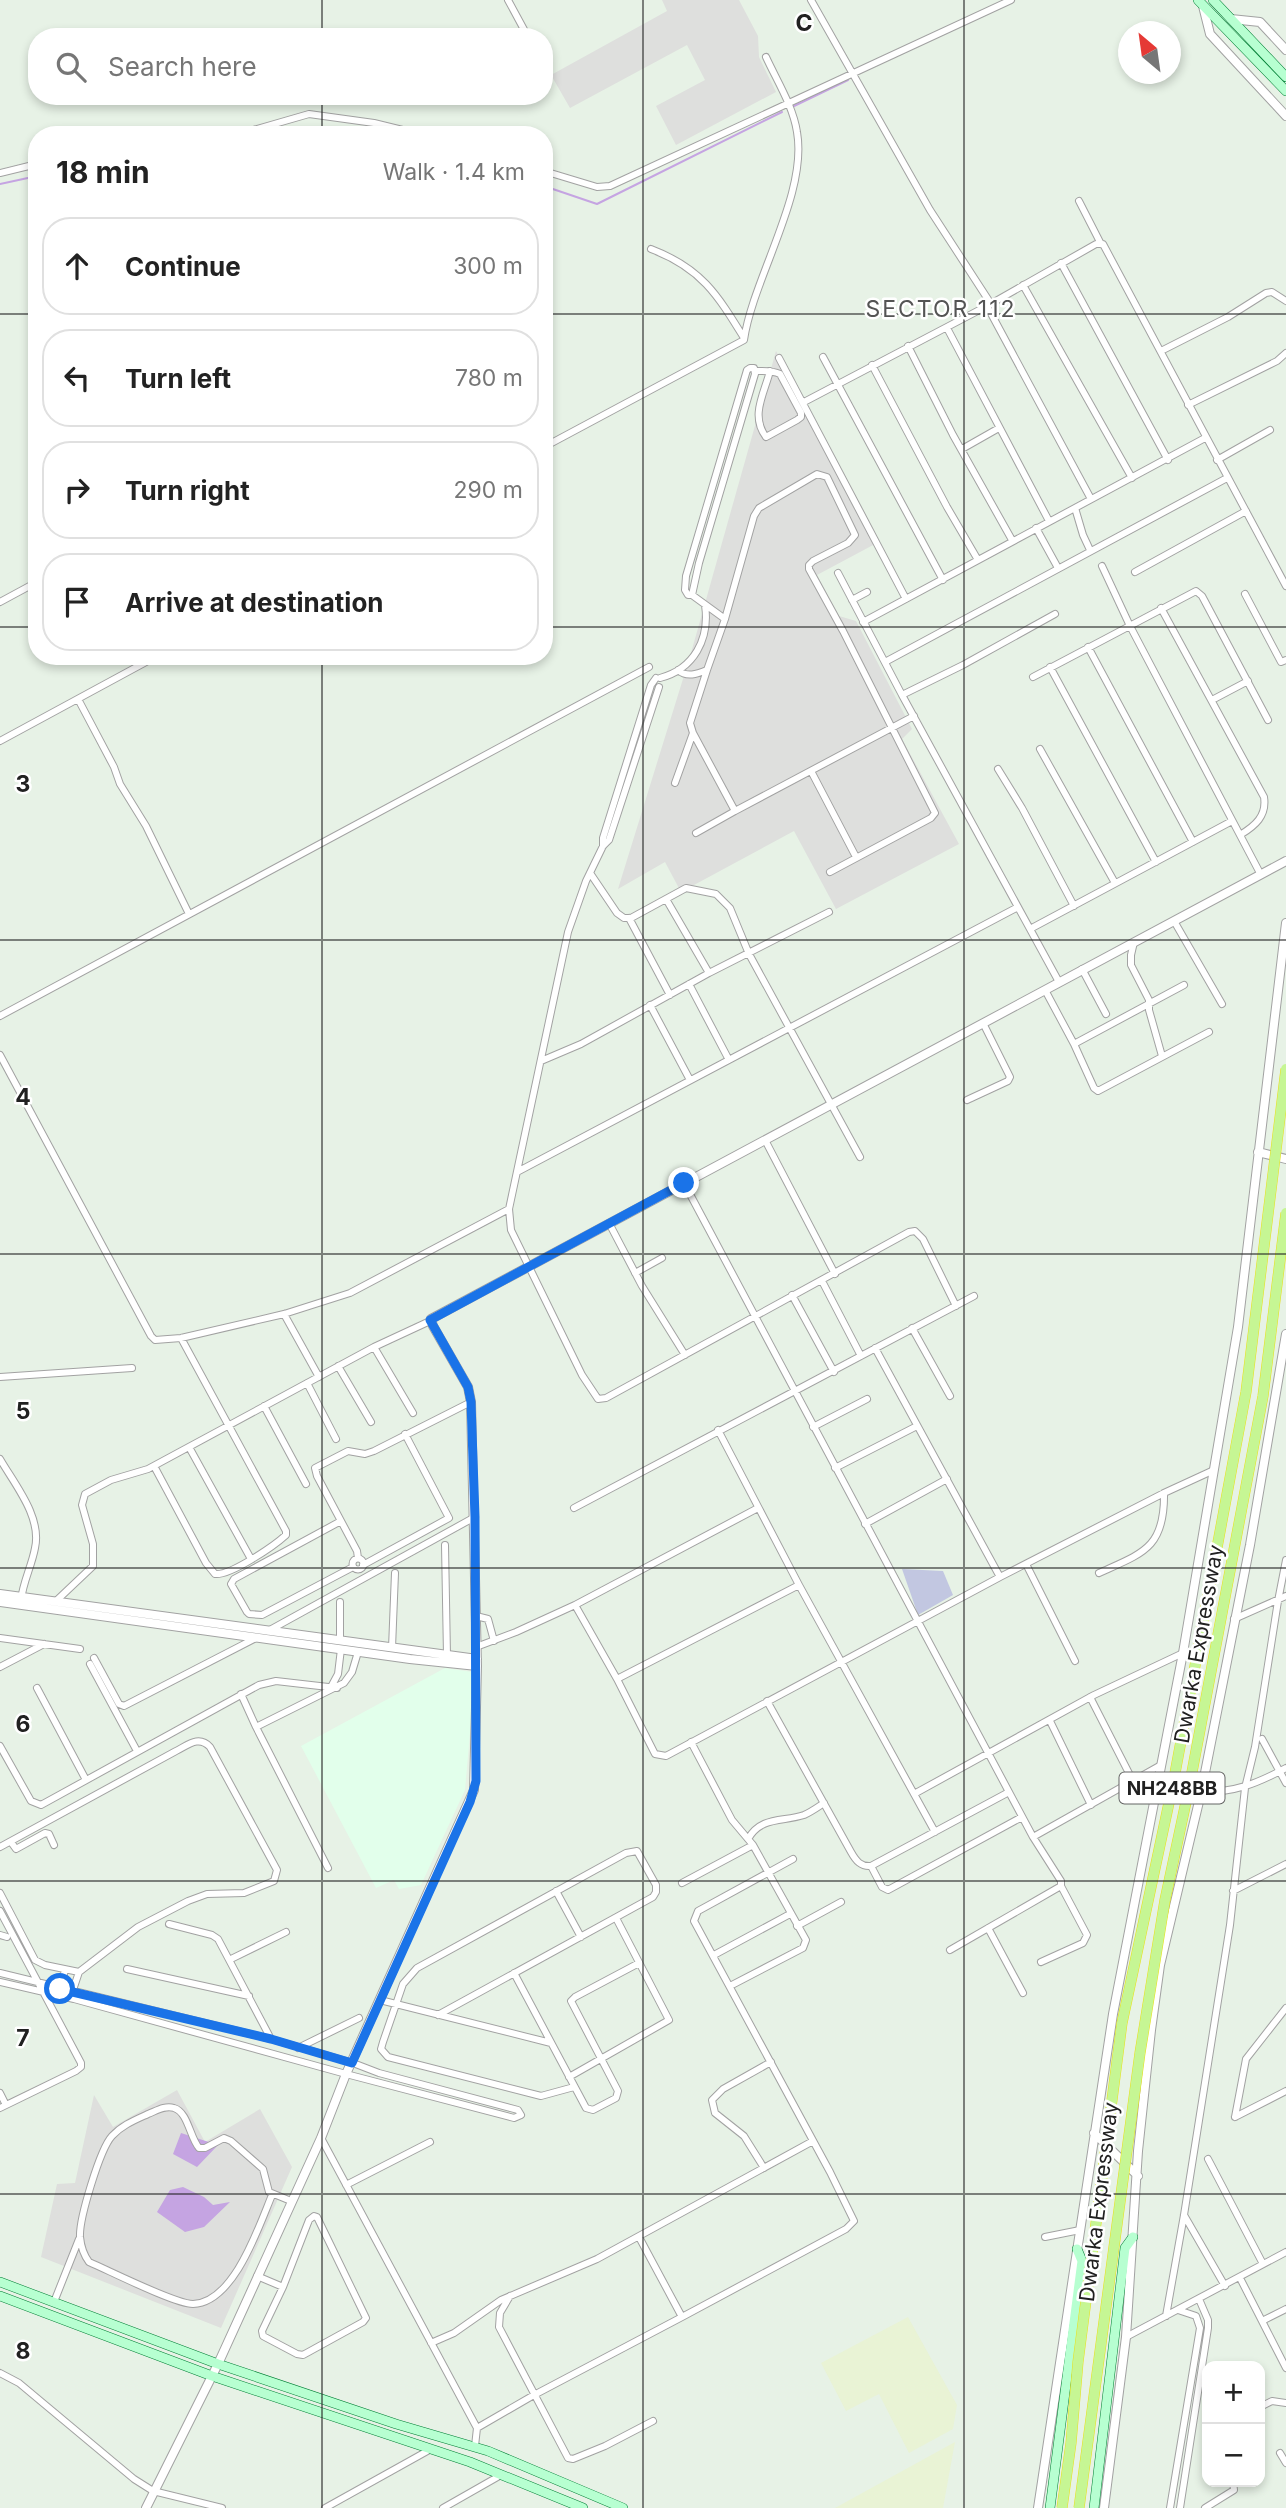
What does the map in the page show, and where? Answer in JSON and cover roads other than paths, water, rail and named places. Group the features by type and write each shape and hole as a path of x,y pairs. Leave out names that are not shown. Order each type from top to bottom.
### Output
{"highway":[{"name":"Dwarka Expressway","path":"1062,2508 1122,2023 1173,1784 1245,1392 1286,1069"},
{"name":"Dwarka Expressway","path":"1079,2508 1140,2053 1165,1900 1189,1788 1263,1396 1286,1213"}],"main road":[{"path":"1213,0 1286,77"},
{"path":"1200,3 1286,91"},
{"path":"1094,2508 1125,2248 1133,2237"},
{"path":"1050,2508 1082,2261 1077,2249"},
{"path":"0,2282 218,2364 396,2424 475,2446 622,2508"},
{"path":"0,2296 212,2376 431,2449 583,2508"}],"street":[{"path":"508,0 523,28"},
{"path":"811,0 930,210 989,305 1091,499"},
{"path":"553,174 597,187 610,186 1011,0"},
{"path":"1200,3 1210,34 1286,116"},
{"path":"1231,19 1260,22 1286,50"},
{"path":"553,442 744,340 751,307 789,198 796,168 798,135 788,103 766,58"},
{"path":"267,126 309,114 386,126"},
{"path":"0,173 28,166"},
{"path":"1079,201 1286,586"},
{"path":"804,402 1101,244"},
{"path":"650,249 680,262 704,280 744,338"},
{"path":"1061,263 1168,460"},
{"path":"1023,285 1132,478"},
{"path":"1161,351 1228,317 1266,293 1272,292 1286,301"},
{"path":"947,328 1049,521"},
{"path":"908,346 1012,540"},
{"path":"1188,405 1277,361 1286,353"},
{"path":"823,357 943,580"},
{"path":"779,358 906,599"},
{"path":"872,365 978,560"},
{"path":"725,619 692,595 688,595 685,581 747,370 750,368 755,371 771,371 778,373 801,416 766,437 758,425 758,416 771,371"},
{"path":"692,595 755,371"},
{"path":"962,449 999,428"},
{"path":"1217,460 1270,430"},
{"path":"863,622 1205,438"},
{"path":"735,811 690,723 757,511 809,478 817,474 824,475 855,535 848,544 813,561 808,567 934,813 931,818 830,872"},
{"path":"885,662 1227,478"},
{"path":"1075,508 1090,551"},
{"path":"1135,572 1246,511"},
{"path":"1036,528 1058,568"},
{"path":"695,546 703,549"},
{"path":"1102,566 1130,626 1261,875"},
{"path":"838,573 1059,982"},
{"path":"0,602 28,587"},
{"path":"852,600 867,592"},
{"path":"1033,677 1191,592 1199,592 1268,720"},
{"path":"1245,594 1281,662 1286,660"},
{"path":"705,605 707,626 698,651 678,670 658,678 621,777 603,846 568,932 509,1209 511,1230 582,1375 598,1399 606,1398 915,1230 923,1238 956,1306"},
{"path":"1161,608 1265,801 1257,824 1240,835"},
{"path":"902,695 1055,614"},
{"path":"1088,647 1193,842"},
{"path":"0,741 140,665"},
{"path":"0,1016 649,667"},
{"path":"1050,667 1156,862"},
{"path":"678,670 687,675 707,670"},
{"path":"1212,700 1248,681"},
{"path":"648,708 659,687"},
{"path":"78,699 112,763 118,780 146,826 189,914"},
{"path":"696,833 914,716"},
{"path":"675,783 693,733"},
{"path":"1040,749 1115,883"},
{"path":"998,769 1074,906"},
{"path":"811,771 856,857"},
{"path":"1030,929 1231,821"},
{"path":"55,1602 86,1576 93,1566 93,1544 82,1505 85,1494 111,1480 154,1466 374,1347 430,1321 432,1317 1286,861"},
{"path":"590,873 622,917 629,918 686,888 719,896 730,908 749,954 860,1157"},
{"path":"666,899 709,973"},
{"path":"517,1172 1018,906"},
{"path":"541,1061 581,1044 709,973 829,912"},
{"path":"629,918 670,995"},
{"path":"1174,921 1222,1004"},
{"path":"1038,2508 1113,2014 1183,1653 1238,1327 1286,923"},
{"path":"1135,942 1131,965 1149,1003 1162,1056"},
{"path":"1082,969 1106,1014"},
{"path":"689,984 729,1060"},
{"path":"1074,1044 1184,985"},
{"path":"1045,990 1094,1088 1098,1091 1209,1032"},
{"path":"650,1005 690,1080"},
{"path":"967,1100 1008,1081 1010,1077 983,1023"},
{"path":"0,1055 151,1336 161,1341 284,1314 359,1289 509,1209"},
{"path":"765,1140 835,1274"},
{"path":"1258,1152 1286,1159"},
{"path":"684,1183 1032,1837 1061,1881 1061,1886 1087,1935 1086,1940 1041,1962"},
{"path":"609,1223 635,1273 685,1355"},
{"path":"635,1273 662,1258"},
{"path":"822,1281 861,1356"},
{"path":"792,1296 834,1372"},
{"path":"574,1508 974,1296"},
{"path":"284,1314 319,1377"},
{"path":"146,2508 218,2364 474,1790 477,1647 471,1402 468,1387 430,1321"},
{"path":"912,1328 950,1396"},
{"path":"1104,2508 1126,2337 1151,2030 1160,1965 1201,1793 1250,1545 1286,1334"},
{"path":"154,1466 211,1571 219,1575 283,1539 286,1531 181,1338"},
{"path":"374,1347 413,1413"},
{"path":"875,1349 1000,1577"},
{"path":"338,1366 371,1422"},
{"path":"0,1377 132,1368"},
{"path":"307,1383 336,1439"},
{"path":"813,1427 867,1399"},
{"path":"363,1565 317,1476 316,1468 348,1451 365,1454 374,1451 471,1402"},
{"path":"264,1406 306,1483"},
{"path":"835,1468 917,1426"},
{"path":"718,1430 799,1585 935,1832"},
{"path":"249,1614 262,1615 353,1567 358,1569 449,1518 405,1434"},
{"path":"189,1447 251,1559"},
{"path":"0,1459 37,1529 36,1547 21,1601"},
{"path":"575,1605 655,1754 666,1756 1000,1577 1214,1470"},
{"path":"865,1524 947,1479"},
{"path":"1099,1573 1149,1548 1161,1521 1164,1493"},
{"path":"477,1647 575,1605 758,1508"},
{"path":"136,1751 92,1661 119,1704 124,1706 475,1517"},
{"path":"247,1628 249,1614 231,1586 231,1581 341,1521"},
{"path":"445,1545 447,1656"},
{"path":"353,1567 354,1560 358,1558"},
{"path":"1166,2316 1230,1925 1244,1788 1255,1747 1286,1560"},
{"path":"1026,1564 1075,1661"},
{"path":"392,1648 395,1573"},
{"path":"617,1679 799,1585"},
{"path":"0,1594 21,1601 341,1644 392,1648 477,1662"},
{"path":"1234,1619 1286,1596"},
{"path":"0,1602 55,1602 247,1628 258,1633"},
{"path":"334,1687 341,1644 340,1602"},
{"path":"258,1633 262,1615"},
{"path":"476,1616 488,1619 494,1641"},
{"path":"268,1630 341,1644 358,1652 477,1662"},
{"path":"0,1638 80,1649"},
{"path":"0,1667 44,1644"},
{"path":"256,1727 344,1683 352,1672 358,1652"},
{"path":"914,1794 1090,1697 1183,1653"},
{"path":"0,1746 35,1804 47,1803 136,1751 259,1685 276,1681 334,1687"},
{"path":"37,1688 86,1780"},
{"path":"241,1695 278,1774 328,1868"},
{"path":"1090,1697 1133,1781"},
{"path":"767,1701 857,1862 865,1866 871,1866 1009,1792"},
{"path":"1050,1721 1091,1805"},
{"path":"1262,1739 1283,1770 1286,1783"},
{"path":"0,1847 176,1751 196,1741 202,1741 210,1747 274,1863 276,1874 271,1883 237,1895 206,1894 138,1927 79,1972 72,1995"},
{"path":"691,1742 733,1820 751,1842 806,1940 803,1948 730,1986"},
{"path":"1032,1837 1161,1765"},
{"path":"1201,1793 1230,1792 1283,1770"},
{"path":"682,1883 751,1842 755,1830 764,1824 804,1815 824,1803"},
{"path":"871,1866 882,1887 888,1889 1022,1816"},
{"path":"11,1842 16,1849 45,1833 49,1834 54,1845"},
{"path":"438,2015 616,1918 656,1892 656,1885 637,1851 626,1853 417,1968 406,1979 381,2049 388,2057 541,2096 574,2087"},
{"path":"477,2428 854,2221 694,1921 698,1911 793,1859"},
{"path":"1233,1891 1286,1864"},
{"path":"950,1950 1061,1886"},
{"path":"556,1891 581,1937"},
{"path":"0,1893 35,1959 45,1965 79,1972"},
{"path":"797,1926 841,1902"},
{"path":"0,1911 78,2056 81,2067 3,2106 0,2093"},
{"path":"714,1955 790,1914"},
{"path":"569,2077 669,2020 616,1918"},
{"path":"169,1924 218,1939 271,2039"},
{"path":"988,1928 1023,1993"},
{"path":"230,1959 286,1932"},
{"path":"514,1973 574,2087 589,2110 616,2098 618,2091 571,2001 639,1963"},
{"path":"127,1969 249,1996"},
{"path":"59,1992 65,1970"},
{"path":"0,1973 59,1992 271,2039 379,2073 518,2110 521,2115 514,2118 346,2074 72,1995"},
{"path":"0,1982 42,1993 59,1992"},
{"path":"380,2000 551,2043"},
{"path":"1286,2008 1246,2059 1235,2117 1286,2091"},
{"path":"298,2048 359,2018"},
{"path":"764,2168 744,2136 715,2113 712,2100 723,2089 771,2062"},
{"path":"272,2195 239,2267 223,2288 200,2303 183,2303 89,2262 84,2255 80,2236 81,2221 102,2152 109,2138 130,2122 165,2108 174,2108 180,2112 198,2148 205,2148 224,2138 231,2141 263,2169 266,2188 272,2195 291,2201"},
{"path":"1094,2133 1138,2176"},
{"path":"321,2138 477,2428 475,2446"},
{"path":"431,2343 447,2337 492,2305 597,2259 813,2141"},
{"path":"346,2185 430,2142"},
{"path":"1208,2159 1263,2264"},
{"path":"1184,2215 1225,2286"},
{"path":"317,2217 366,2318 310,2353 297,2354 263,2336 262,2331 283,2287 309,2220 317,2217"},
{"path":"1045,2237 1080,2230"},
{"path":"54,2302 80,2236"},
{"path":"639,2237 681,2317"},
{"path":"1126,2337 1286,2252"},
{"path":"257,2276 283,2287"},
{"path":"1240,2278 1286,2368"},
{"path":"510,2296 500,2313 499,2327 568,2458 573,2459 605,2446 653,2421"},
{"path":"1180,2508 1208,2328 1206,2312 1199,2299"},
{"path":"1262,2321 1286,2309"},
{"path":"1178,2310 1196,2316 1206,2312"},
{"path":"1170,2508 1200,2328 1196,2316"},
{"path":"0,2373 19,2383 124,2472 153,2491 222,2508"},
{"path":"1265,2404 1272,2401 1286,2403"},
{"path":"325,2508 431,2449"},
{"path":"1280,2453 1286,2463"},
{"path":"443,2508 501,2475"},
{"path":"1205,2508 1234,2490 1234,2487"}],"waterway":[{"path":"792,107 848,80"},
{"path":"553,189 597,204 782,112"},
{"path":"0,184 28,178"}],"district":[{"name":"SECTOR 112","path":"941,309"}]}
